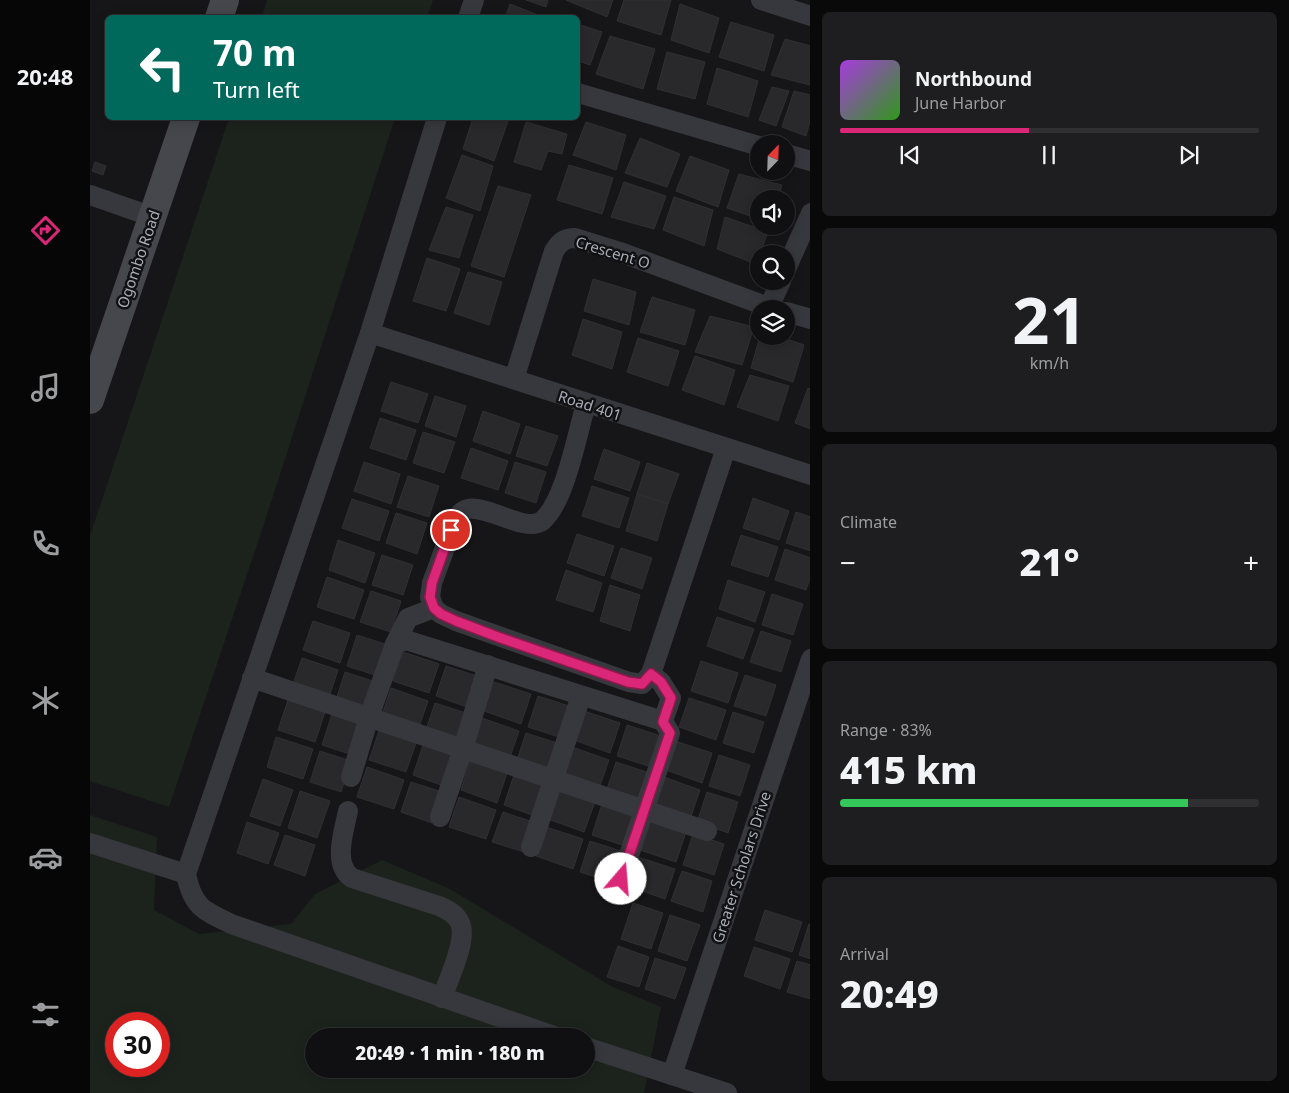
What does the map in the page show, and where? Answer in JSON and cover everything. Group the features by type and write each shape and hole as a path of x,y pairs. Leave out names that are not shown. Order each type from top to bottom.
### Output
{"main road":[{"path":"220,15 225,0"},
{"name":"Ogombo Road","path":"90,400 185,120"}],"street":[{"path":"469,15 474,0"},
{"path":"761,0 810,16"},
{"path":"580,94 750,143"},
{"path":"436,120 370,333 186,874 190,892 196,902 212,915 234,925 530,1028"},
{"path":"795,157 810,161"},
{"path":"90,195 153,217"},
{"path":"795,248 810,214"},
{"name":"Crescent O","path":"514,379 554,251 559,242 568,238 575,238 620,252 752,300"},
{"name":"Crescent O","path":"795,314 810,319"},
{"name":"Road 401","path":"370,333 810,475"},
{"path":"586,404 562,489 550,511 541,521 534,524 524,523 477,509 468,509 456,518 432,583 430,597 434,608 441,614 628,682 642,684 651,674 726,448"},
{"path":"351,777 369,717 395,644 408,618 434,608"},
{"path":"395,644 406,640 663,722 670,733 621,879"},
{"name":"Greater Scholars Drive","path":"672,1075 810,659"},
{"path":"440,818 488,665"},
{"path":"651,674 661,682 671,698 663,722"},
{"path":"252,678 707,831"},
{"path":"531,847 581,696"},
{"path":"348,812 341,853 342,869 346,874 360,881 440,906 449,910 460,921 463,933 460,947 442,998"},
{"path":"90,843 186,874"},
{"path":"595,1050 727,1093"}],"shaded area":[{"path":"267,0 433,0 428,15 263,15"},
{"path":"228,120 394,120 263,527 169,807 90,781 90,536"},
{"path":"90,815 157,837 154,910 199,934 291,924 315,894 382,860 450,889 611,986 661,1007 644,1093 90,1093"}],"building":[{"path":"526,0 548,0 546,7"},
{"path":"566,0 613,0 607,17"},
{"path":"624,0 671,0 661,35 617,21"},
{"path":"510,4 538,15 506,15"},
{"path":"680,4 719,18 709,53 671,40"},
{"path":"731,22 774,35 764,71 719,57"},
{"path":"580,25 602,32 590,65 580,62"},
{"path":"610,36 655,49 643,89 596,74"},
{"path":"785,39 810,46 810,85 771,75"},
{"path":"667,52 705,62 695,99 657,89"},
{"path":"717,68 758,81 748,117 707,104"},
{"path":"772,87 789,91 776,126 759,120"},
{"path":"794,91 810,95 810,121 806,136 782,127"},
{"path":"472,120 508,120 494,161 463,149"},
{"path":"526,122 567,134 562,154 548,151 541,170 514,162"},
{"path":"586,122 626,135 616,170 573,155"},
{"path":"640,138 680,154 667,187 625,173"},
{"path":"462,155 493,166 480,211 446,198"},
{"path":"690,156 729,170 718,207 676,191"},
{"path":"95,162 106,166 103,175 92,171"},
{"path":"569,165 613,178 602,214 557,200"},
{"path":"739,174 750,177 750,180 762,180 782,185 781,190 750,190 750,216 727,208"},
{"path":"624,182 666,196 654,229 611,217"},
{"path":"498,186 531,195 504,277 471,266"},
{"path":"674,197 713,210 704,246 663,230"},
{"path":"446,207 473,215 459,258 429,250"},
{"path":"725,217 750,226 750,235 767,235 763,245 750,245 750,262 717,249"},
{"path":"427,258 460,269 446,311 413,301"},
{"path":"468,272 502,282 489,325 454,313"},
{"path":"593,279 636,292 629,325 584,311"},
{"path":"652,297 695,310 685,345 640,332"},
{"path":"710,316 750,326 750,340 742,365 695,352"},
{"path":"583,319 622,332 612,369 572,355"},
{"path":"638,338 679,351 668,386 627,372"},
{"path":"795,342 804,345 793,382 751,368 757,345 795,345"},
{"path":"695,356 735,370 724,405 682,390"},
{"path":"750,375 789,386 778,421 737,407"},
{"path":"391,382 428,394 418,423 381,411"},
{"path":"808,388 810,389 810,429 795,423"},
{"path":"435,396 466,406 456,437 425,426"},
{"path":"483,411 520,424 510,454 473,441"},
{"path":"380,418 416,430 406,460 370,448"},
{"path":"526,426 558,436 547,466 516,456"},
{"path":"423,432 455,442 444,473 413,463"},
{"path":"471,448 508,461 498,490 461,478"},
{"path":"604,449 640,462 630,491 594,479"},
{"path":"364,462 400,474 391,504 354,491"},
{"path":"515,462 546,472 536,503 505,493"},
{"path":"647,463 679,474 668,504 637,494"},
{"path":"408,476 439,486 429,517 397,507"},
{"path":"592,486 629,498 619,528 582,516"},
{"path":"637,494 668,504 657,541 626,531"},
{"path":"753,498 789,511 779,540 743,528"},
{"path":"352,499 389,511 379,541 342,528"},
{"path":"796,512 810,517 810,551 786,543"},
{"path":"396,513 427,523 417,554 386,543"},
{"path":"577,534 614,546 604,576 567,563"},
{"path":"741,535 778,547 768,577 731,565"},
{"path":"338,540 375,553 365,583 329,570"},
{"path":"621,548 652,558 642,589 611,578"},
{"path":"785,549 810,558 810,579 806,590 775,580"},
{"path":"382,555 413,565 403,595 372,585"},
{"path":"566,570 602,583 593,612 556,600"},
{"path":"327,577 364,590 354,619 317,607"},
{"path":"728,580 765,592 755,622 719,609"},
{"path":"610,585 640,595 630,631 600,621"},
{"path":"371,591 401,601 391,632 360,622"},
{"path":"772,594 803,604 793,635 762,625"},
{"path":"717,617 754,629 743,659 707,646"},
{"path":"313,621 350,633 340,663 303,650"},
{"path":"761,631 791,641 781,672 750,662"},
{"path":"357,635 388,645 378,676 347,666"},
{"path":"403,652 439,664 429,693 393,681"},
{"path":"302,658 338,670 328,700 292,687"},
{"path":"701,661 738,673 728,703 691,691"},
{"path":"446,666 477,676 467,707 436,696"},
{"path":"345,672 376,682 366,713 335,703"},
{"path":"745,675 776,685 766,716 734,706"},
{"path":"494,682 531,694 521,724 484,711"},
{"path":"391,688 428,701 418,730 381,718"},
{"path":"538,696 569,706 559,737 528,727"},
{"path":"689,698 726,710 716,740 679,727"},
{"path":"288,700 325,712 315,742 278,730"},
{"path":"435,703 466,713 455,744 425,733"},
{"path":"584,711 620,723 610,753 574,740"},
{"path":"733,712 764,722 754,753 723,743"},
{"path":"332,714 363,724 353,755 322,745"},
{"path":"482,718 519,731 509,760 473,748"},
{"path":"627,725 658,735 648,766 617,756"},
{"path":"379,731 416,743 406,772 369,760"},
{"path":"526,733 557,743 547,773 516,763"},
{"path":"276,737 313,749 303,779 267,767"},
{"path":"675,741 712,753 702,783 666,770"},
{"path":"423,745 454,755 444,786 413,775"},
{"path":"572,747 609,760 599,789 562,777"},
{"path":"320,751 351,761 341,792 310,782"},
{"path":"719,755 750,765 740,796 709,786"},
{"path":"470,761 507,773 497,803 461,790"},
{"path":"616,762 647,772 637,803 606,792"},
{"path":"367,767 404,780 394,809 357,797"},
{"path":"514,775 545,785 535,816 504,805"},
{"path":"664,777 700,790 690,819 654,807"},
{"path":"263,779 293,790 280,826 250,816"},
{"path":"411,782 442,792 432,823 401,812"},
{"path":"558,790 595,802 584,832 548,819"},
{"path":"300,791 330,801 317,838 288,828"},
{"path":"707,792 738,802 728,833 697,822"},
{"path":"459,797 496,810 486,839 449,827"},
{"path":"602,804 633,814 622,845 592,835"},
{"path":"503,812 533,822 524,852 492,842"},
{"path":"649,820 686,832 676,862 640,850"},
{"path":"247,822 279,833 268,864 237,853"},
{"path":"546,827 583,839 573,869 536,856"},
{"path":"693,834 724,844 714,875 683,865"},
{"path":"285,835 315,845 305,876 274,865"},
{"path":"590,841 621,851 611,882 580,872"},
{"path":"638,857 675,869 665,899 628,886"},
{"path":"682,871 712,881 703,912 671,901"},
{"path":"633,903 663,913 651,949 621,939"},
{"path":"765,910 802,922 792,952 755,940"},
{"path":"670,915 700,925 687,961 658,951"},
{"path":"809,924 810,924 810,959 799,955"},
{"path":"618,946 649,957 639,987 607,977"},
{"path":"754,947 790,959 780,989 744,976"},
{"path":"655,958 686,968 675,999 645,989"},
{"path":"797,961 810,965 810,999 787,992"}],"route":[{"path":"451,530 432,583 430,597 434,608 441,614 498,637 628,682 642,684 651,674 661,682 671,698 663,722 670,733 621,879"}]}
